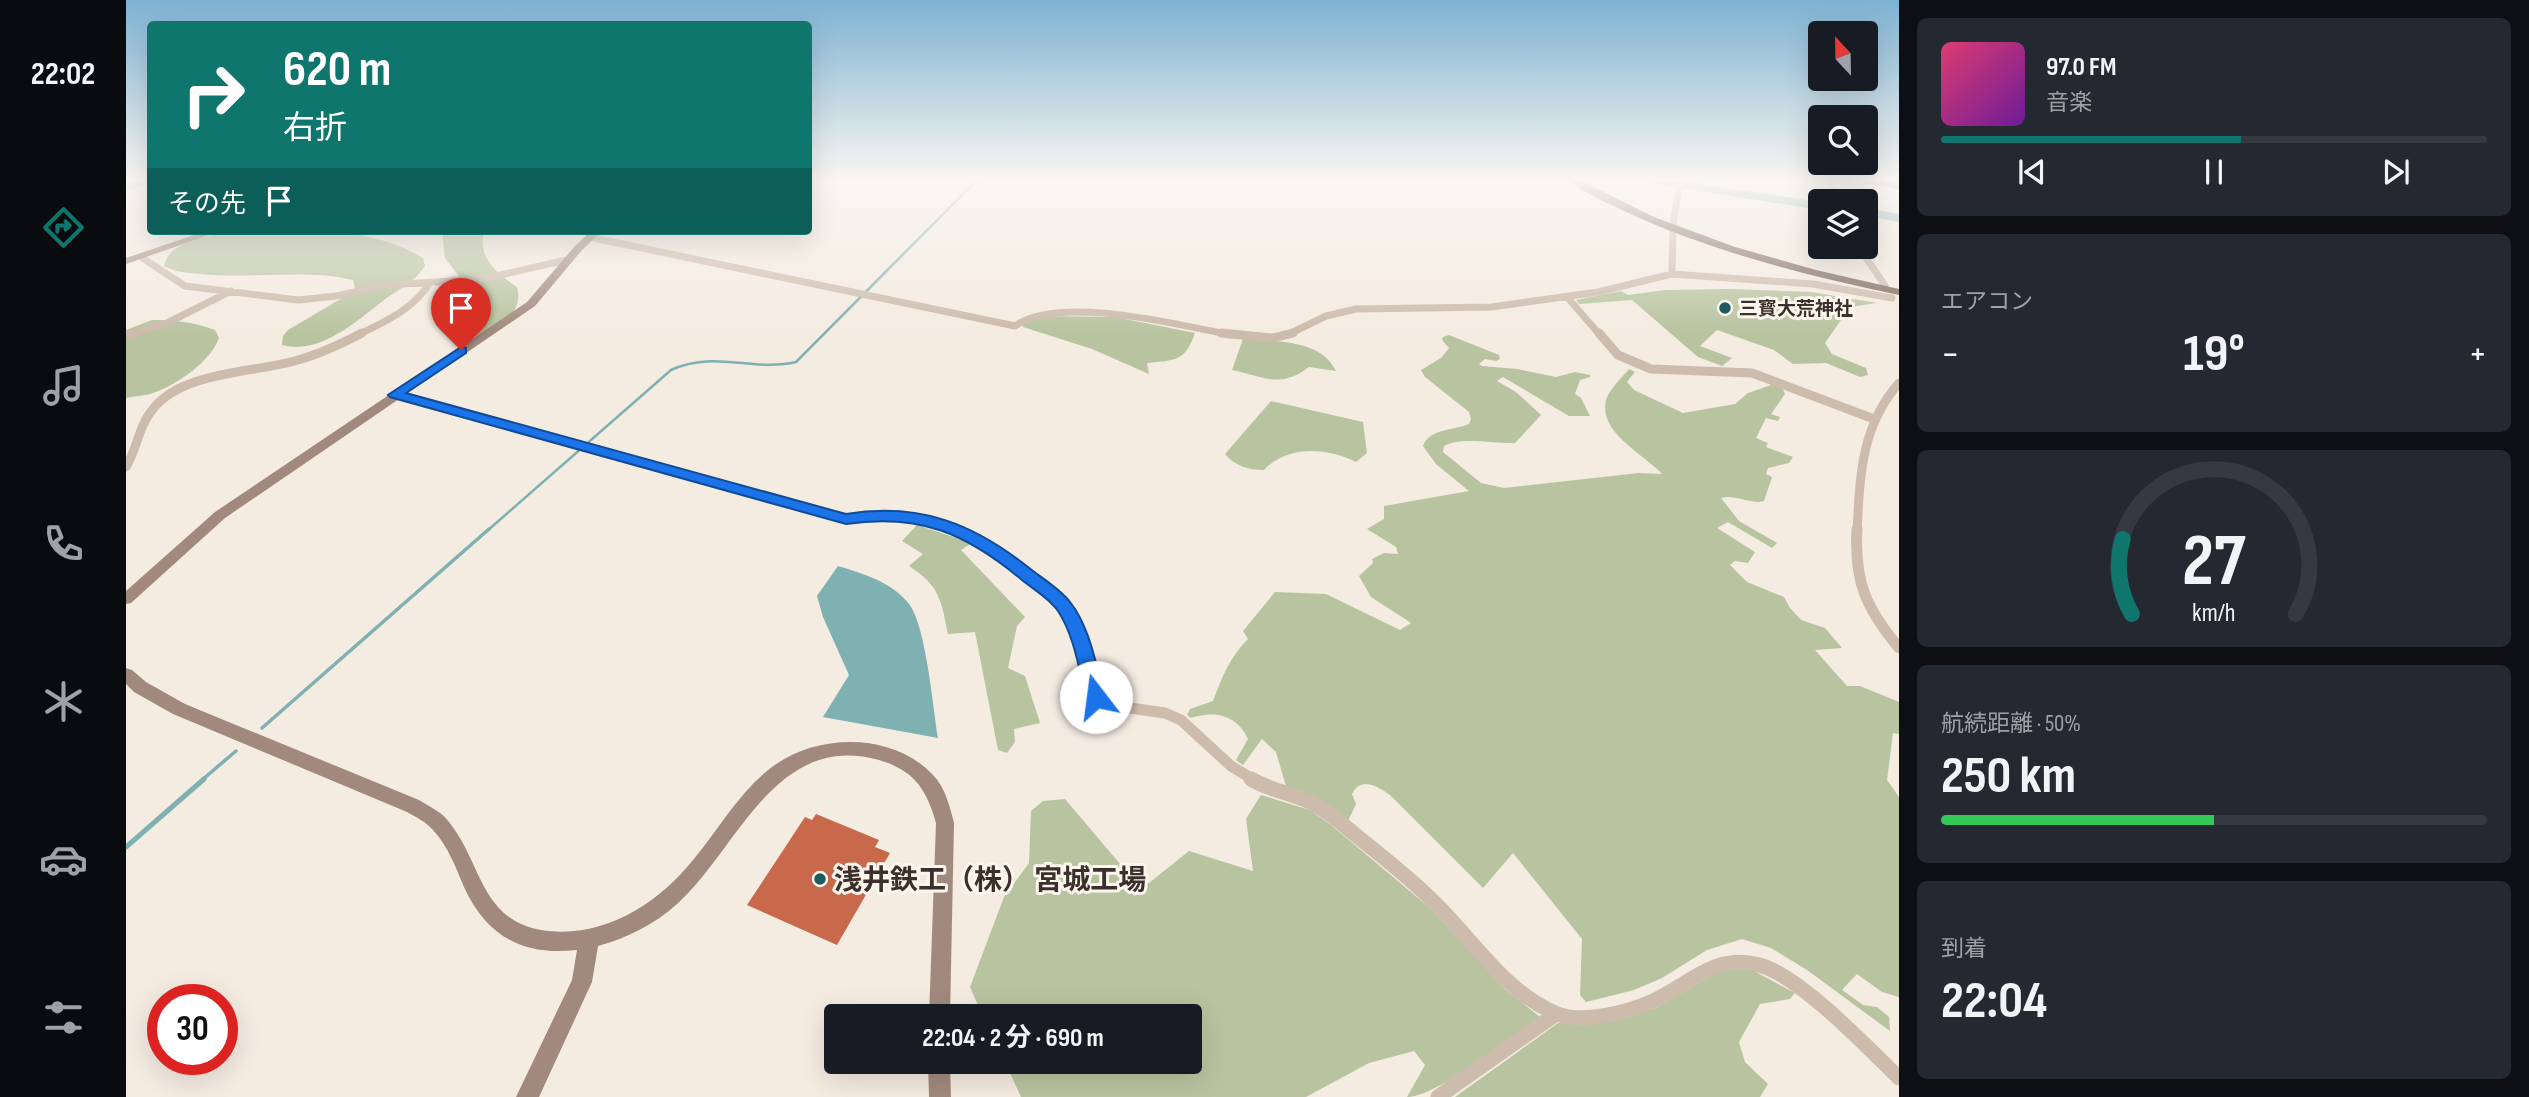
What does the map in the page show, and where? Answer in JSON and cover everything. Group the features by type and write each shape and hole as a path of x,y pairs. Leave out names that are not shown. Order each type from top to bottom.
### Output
{"main road":[{"path":"1684,231 1730,249 1891,293"}],"street":[{"path":"1672,274 1673,231"},
{"path":"126,261 204,235"},
{"path":"126,599 220,515 531,304 548,287 566,260 592,235"},
{"path":"597,235 1015,326 1026,318 1042,314 1094,313 1133,316 1231,335 1273,338 1291,334 1326,316 1356,309 1480,308 1567,297 1672,274 1813,284 1891,293"},
{"path":"141,257 179,284 310,300 388,285 497,277 566,260"},
{"path":"1868,259 1899,306"},
{"path":"126,467 133,457 150,411 166,397 195,384 289,363 335,347 399,317 430,283"},
{"path":"126,336 165,324 231,291"},
{"path":"1567,297 1618,355 1640,367 1685,374 1736,371 1752,373 1874,418"},
{"path":"1899,383 1874,418 1864,459 1857,572 1871,610 1899,648"},
{"path":"395,395 846,519 876,514 916,518 939,522 977,538 1000,553 1064,605 1074,622 1096,697 1102,704 1165,713 1240,772 1258,783 1321,809 1433,901 1514,986 1535,1003 1569,1018 1592,1018 1652,1001 1714,965 1731,961 1761,965 1792,982 1846,1027 1899,1078"},
{"path":"126,674 140,687 178,709 413,806 431,817 452,842 483,904 506,927 541,940 589,940 640,920 672,896 698,870 759,789 782,770 804,758 829,752 870,750 892,757 926,780 938,798 945,823 947,850 941,922 939,1004"},
{"path":"527,1097 582,982 589,940"},
{"path":"1438,1097 1556,1014"},
{"path":"939,1074 940,1097"}],"green space":[{"path":"216,235 355,235 403,248 423,258 425,266 408,283 339,333 311,345 297,347 282,345 283,336 288,330 349,294 355,288 353,280 317,275 201,274 177,271 164,266 168,256 177,248"},
{"path":"442,235 484,235 483,249 490,264 517,287 517,305 511,314 485,332 456,340 454,324 461,279 445,258"},
{"path":"1665,290 1812,292 1877,303 1850,307 1825,343 1832,354 1866,368 1868,375 1860,377 1826,363 1793,364 1774,350 1717,330 1700,346 1732,358 1722,366 1698,357 1632,300 1579,304 1576,300 1621,291 1628,295"},
{"path":"1042,316 1115,317 1195,333 1187,349 1178,358 1147,363 1149,374 1092,349 1023,327 1022,324"},
{"path":"152,320 199,325 215,330 219,338 209,355 182,378 153,393 126,398 126,330"},
{"path":"1449,335 1499,355 1500,359 1496,361 1485,359 1479,364 1482,366 1517,369 1556,377 1575,372 1590,375 1580,380 1575,394 1581,398 1590,416 1569,416 1503,377 1497,381 1516,392 1541,415 1515,443 1459,441 1444,446 1443,452 1481,483 1504,488 1639,473 1662,474 1615,433 1605,412 1608,396 1629,369 1635,372 1627,382 1634,390 1683,413 1735,404 1748,393 1774,384 1782,387 1785,394 1771,414 1780,417 1778,421 1766,418 1756,438 1768,443 1766,447 1793,457 1789,463 1768,468 1766,474 1772,477 1764,501 1721,498 1739,521 1777,543 1772,548 1728,522 1717,528 1755,552 1748,563 1735,561 1730,565 1747,582 1784,597 1801,620 1825,628 1842,648 1815,650 1847,686 1860,686 1899,702 1899,734 1893,733 1887,780 1899,797 1899,997 1882,992 1857,974 1842,990 1863,1005 1877,1007 1889,1017 1890,1031 1807,970 1771,948 1742,939 1707,950 1662,978 1634,990 1586,1002 1580,995 1582,939 1513,853 1483,888 1390,795 1380,789 1365,784 1356,789 1352,794 1356,804 1348,821 1286,786 1276,752 1262,739 1243,765 1236,760 1248,739 1238,724 1224,716 1191,718 1187,715 1190,709 1213,701 1227,668 1248,639 1243,631 1275,592 1326,594 1400,630 1411,623 1371,597 1359,576 1373,563 1372,559 1384,553 1398,554 1396,547 1367,529 1384,519 1384,506 1469,491 1436,464 1423,446 1426,440 1436,433 1469,424 1471,419 1469,412 1425,377 1421,370 1441,358 1449,348 1442,340"},
{"path":"1243,339 1308,347 1329,360 1336,371 1309,367 1289,378 1272,379 1232,370"},
{"path":"1271,401 1363,422 1367,453 1356,462 1333,453 1308,451 1284,456 1264,470 1238,464 1225,454"},
{"path":"917,525 972,543 961,550 1025,617 1017,626 1008,668 1025,676 1040,723 1014,729 1015,742 1007,753 998,750 975,632 948,634 938,595 927,580 909,566 923,554 902,541"},
{"path":"1261,795 1310,810 1430,908 1505,989 1540,1017 1455,1077 1420,1094 1407,1097 1425,1065 1414,1051 1369,1063 1306,1097 1021,1097 1010,1074 1202,1074 1202,1004 977,1004 970,987 1004,897 1029,863 1031,811 1043,801 1065,799 1137,884 1149,883 1189,851 1253,871 1246,819"},
{"path":"1736,966 1754,971 1795,993 1790,999 1760,1004 1739,1042 1745,1062 1768,1084 1760,1097 1455,1097 1558,1023 1596,1024 1656,1008 1720,971"}],"water":[{"path":"838,566 886,584 909,604 915,615 924,648 938,738 823,717 849,675 823,617 817,596"}],"building":[{"name":"浅井鉄工（株） 宮城工場","path":"816,814 879,840 875,847 890,853 837,945 747,905 805,817 812,820"}],"waterway":[{"path":"487,531 671,370 702,362 764,365 796,362 926,231"},
{"path":"262,728 489,529"},
{"path":"202,780 236,751"},
{"path":"126,847 204,779"}],"place":[{"name":"三寳大荒神社","path":"1725,308"},
{"name":"浅井鉄工（株） 宮城工場","path":"820,879"}],"route":[{"path":"461,350 395,395 846,519 876,514 916,518 939,522 977,538 1000,553 1064,605 1079,636 1096,697"}]}
